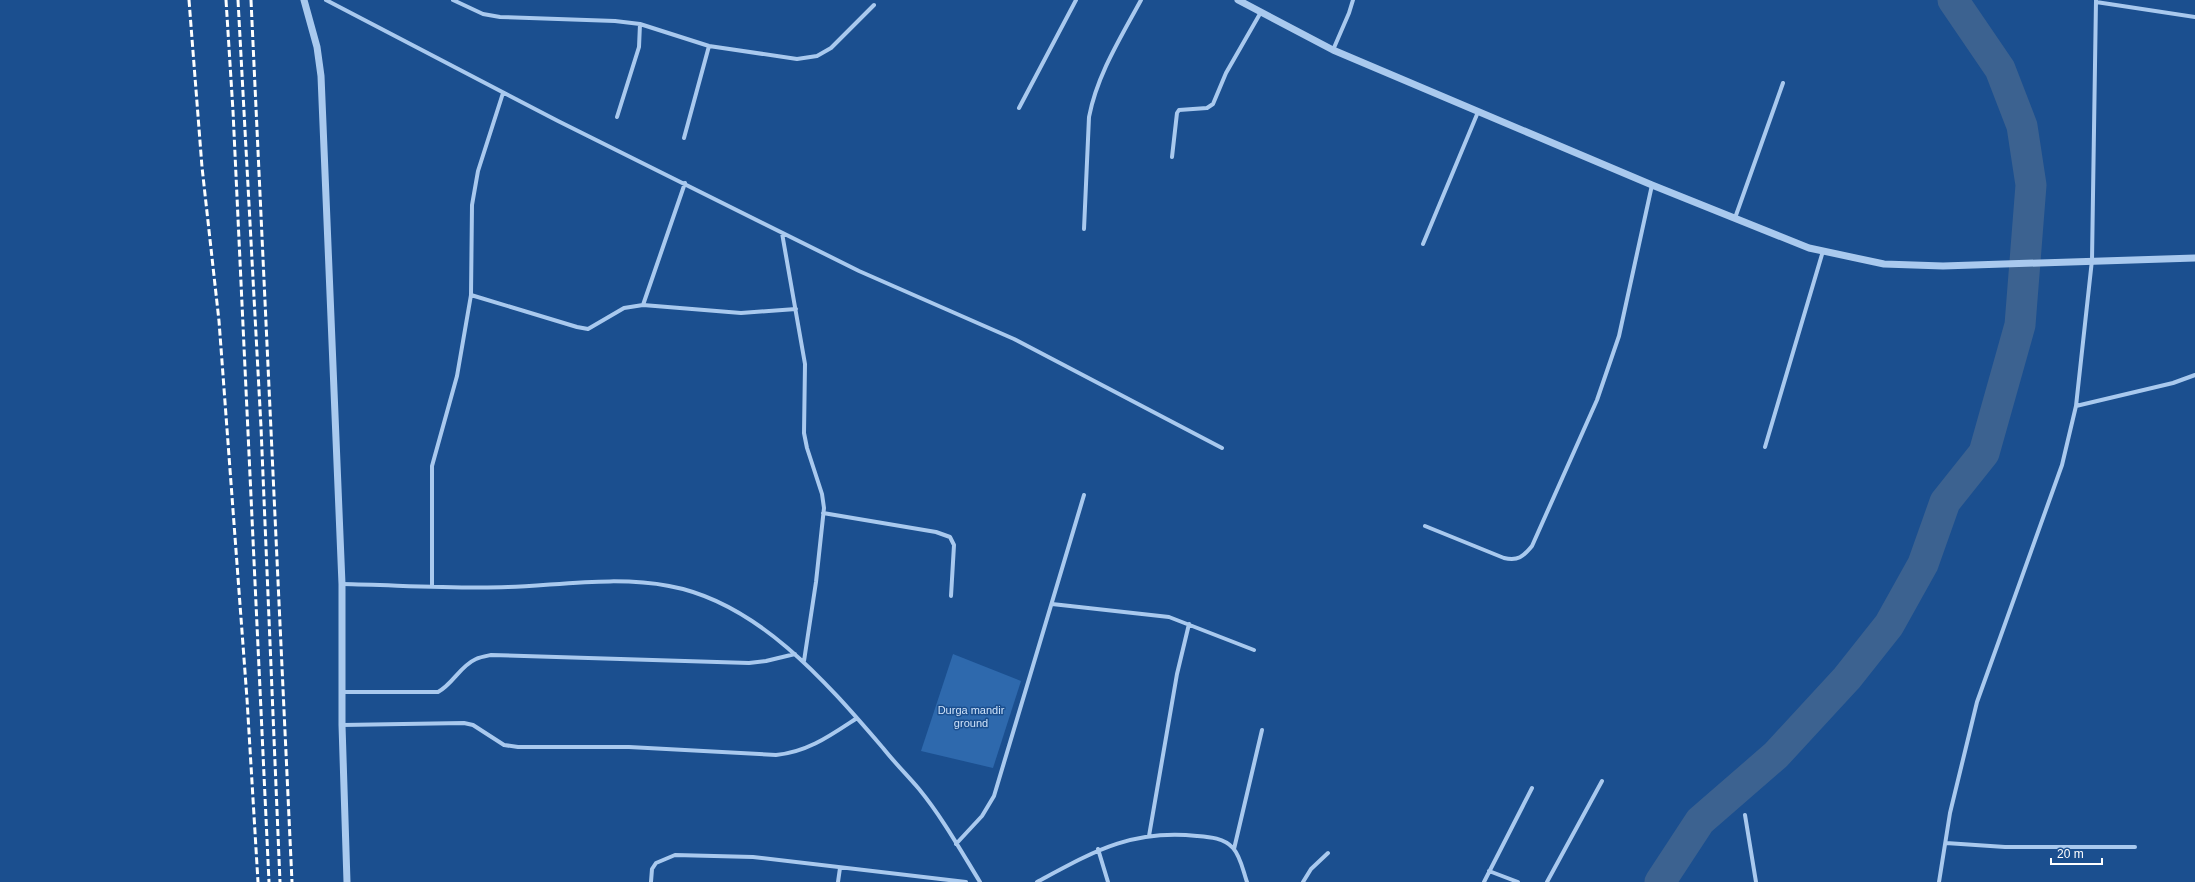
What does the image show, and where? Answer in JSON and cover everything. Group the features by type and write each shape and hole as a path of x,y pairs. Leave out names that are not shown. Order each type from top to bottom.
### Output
{"street":[{"path":"304,0 317,47 321,76 342,584 342,725 347,882"},
{"path":"326,0 503,93 685,183 859,272 1014,340 1222,448"},
{"path":"453,0 483,14 500,17 615,21 640,24 709,46 798,59 817,56 831,48 874,5"},
{"path":"1019,108 1076,0"},
{"path":"1084,229 1089,116 1092,102 1107,64 1141,0"},
{"path":"1238,0 1333,50 1652,185 1809,248 1884,264 1943,266 2092,260 2195,258"},
{"path":"1333,50 1349,13 1352,0"},
{"path":"1939,882 1950,813 1977,702 2062,465 2076,406 2092,260 2096,1 2195,17"},
{"path":"1172,157 1177,113 1179,110 1184,108 1207,108 1213,104 1226,73 1261,12"},
{"path":"616,116 639,47 640,24"},
{"path":"684,138 709,46"},
{"path":"1735,218 1783,83"},
{"path":"432,586 432,466 457,376 471,295 474,198 478,170 503,93"},
{"path":"1423,244 1478,112"},
{"path":"643,305 685,183"},
{"path":"1425,526 1504,558 1514,560 1524,557 1532,546 1597,400 1618,336 1652,185"},
{"path":"782,233 805,364 804,433 806,448 822,494 823,513 816,582 804,661"},
{"path":"1765,447 1823,251"},
{"path":"471,295 588,329 624,308 643,305 741,313 796,309"},
{"path":"2076,406 2172,383 2195,375"},
{"path":"956,844 982,816 994,796 1084,495"},
{"path":"823,513 936,532 950,537 954,545 951,596"},
{"path":"342,584 505,587 611,582 645,582 670,586 700,594 729,607 770,634 804,661 857,718 919,789 980,882"},
{"path":"1052,604 1169,617 1254,650"},
{"path":"1149,836 1177,674 1190,624"},
{"path":"342,692 438,692 447,687 466,666 476,659 491,655 749,663 766,661 795,654"},
{"path":"342,725 464,723 473,725 504,745 518,747 629,747 776,755 793,754 821,742 857,718"},
{"path":"1234,849 1262,730"},
{"path":"1547,882 1602,781"},
{"path":"1484,882 1532,788"},
{"path":"1744,814 1756,882"},
{"path":"1037,882 1098,849 1149,836 1165,834 1213,837 1225,841 1234,849 1247,882"},
{"path":"1946,843 2004,847 2135,847"},
{"path":"1098,849 1108,882"},
{"path":"1303,882 1311,869 1328,853"},
{"path":"651,882 652,870 656,863 675,855 753,857 926,880 966,882"},
{"path":"838,882 840,868"},
{"path":"1489,871 1518,882"}],"green space":[{"name":"Durga mandir ground","path":"953,654 1021,681 993,768 921,751"}],"waterway":[{"path":"1660,882 1700,821 1776,755 1847,678 1889,625 1923,564 1945,502 1984,453 2020,325 2031,185 2022,126 2000,69 1953,0"}],"railway":[{"path":"189,0 202,167 219,321 247,699 258,882"},
{"path":"226,0 233,111 269,882"},
{"path":"238,0 261,427 280,882"},
{"path":"251,0 292,882"}]}
